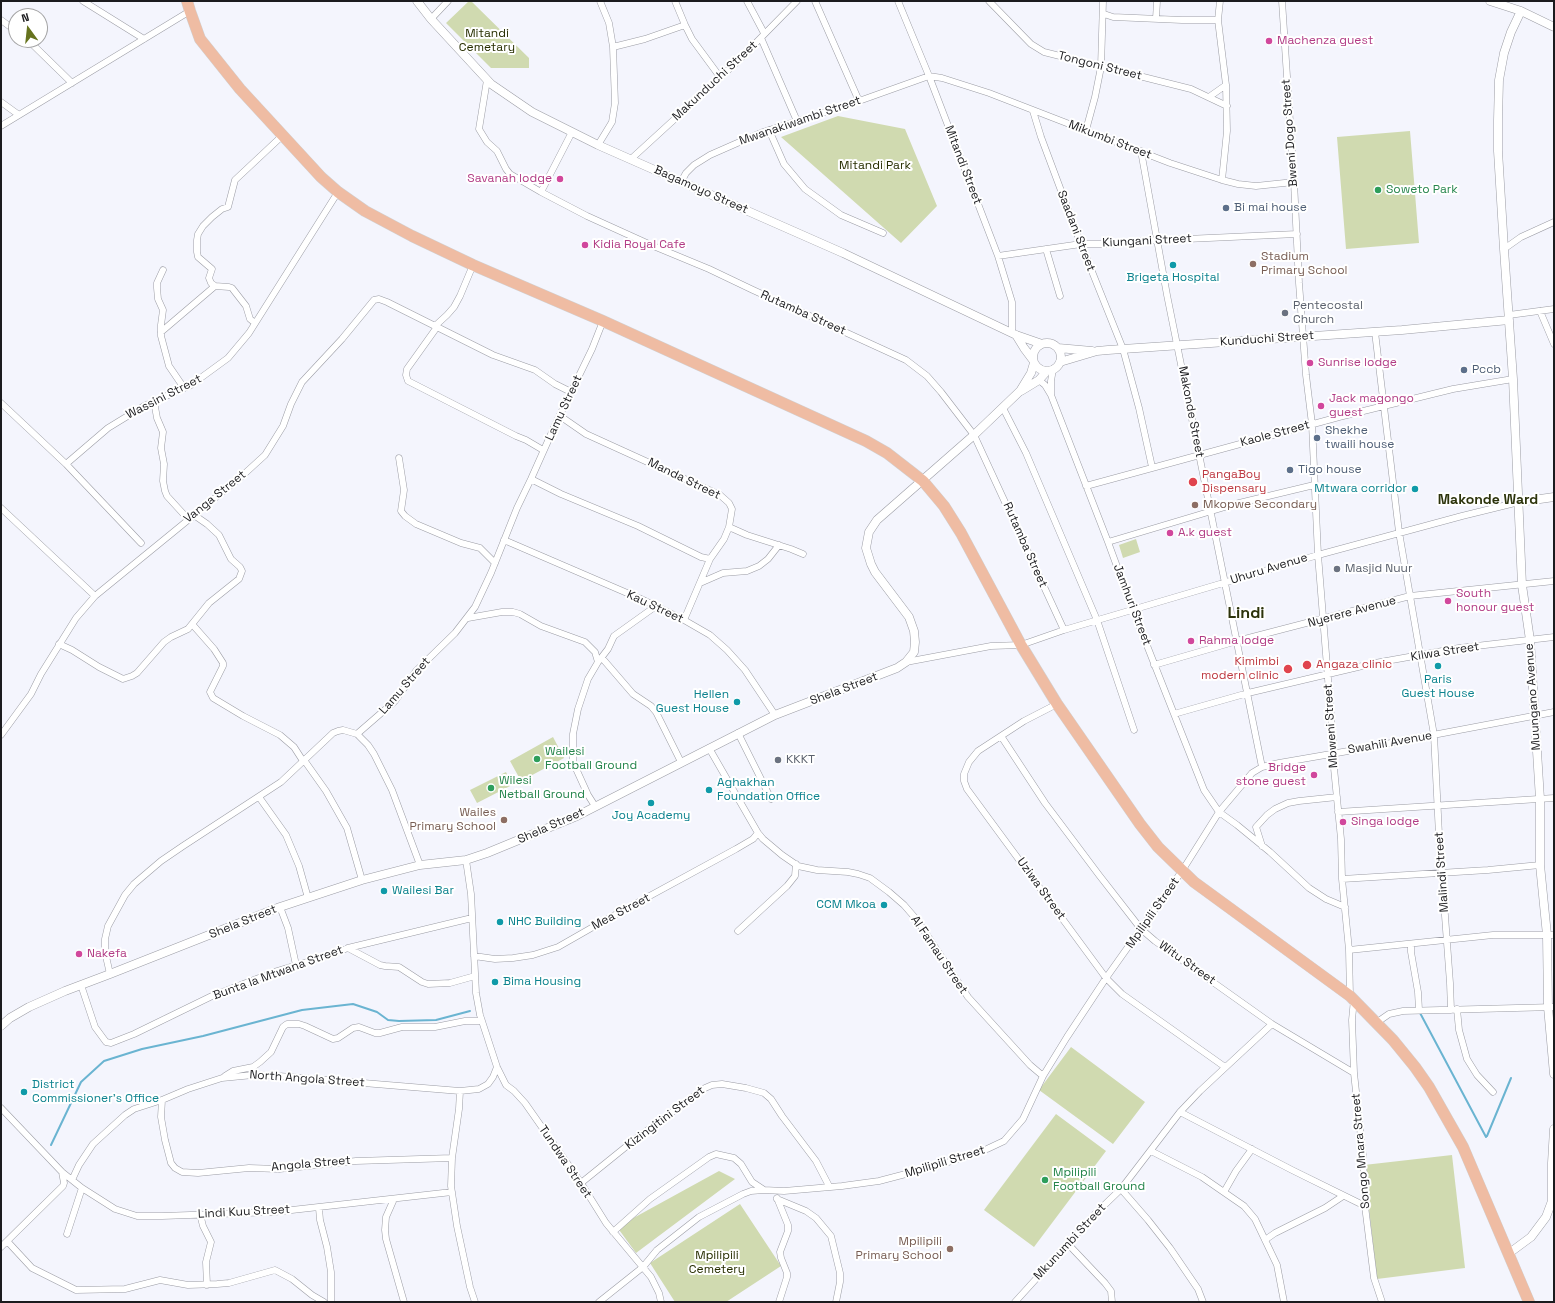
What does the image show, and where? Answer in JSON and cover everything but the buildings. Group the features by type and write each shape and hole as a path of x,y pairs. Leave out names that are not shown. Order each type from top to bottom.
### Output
{"highway":[{"path":"188,6 200,39 218,62 282,136 338,192 384,221 473,265 603,321 866,442 887,453 922,481 944,506 961,533 1021,645 1057,704 1140,824 1158,847 1182,871 1209,894 1352,997 1393,1040 1415,1067 1429,1087 1463,1147 1530,1302"}],"main road":[{"name":"Bagamoyo Street","path":"417,1 431,19 488,80 532,112 598,145 843,253 1014,334 1042,344"},
{"path":"1490,1 1521,11 1554,27"},
{"name":"Muungano Avenue","path":"1521,11 1511,32 1504,53 1499,80 1498,143 1513,379 1522,585 1530,640 1540,799 1540,864 1550,935 1554,1074"},
{"name":"Kunduchi Street","path":"1097,352 1375,332 1509,318"},
{"path":"1014,334 1038,368 1050,370"},
{"path":"906,662 914,652 916,642 914,631 908,617 875,572 866,548 869,532 877,520 974,435 1020,391 1031,373 1034,362 1033,356 1036,348 1042,344 1051,344 1058,348 1097,352"},
{"path":"1058,348 1061,355 1060,362"},
{"path":"1020,391 1039,380 1060,362 1097,352"},
{"path":"1519,502 1554,497"},
{"name":"Shela Street","path":"1,1026 10,1018 29,1007 280,907 362,880 420,865 466,860 530,836 595,806 775,715 897,668 906,662"},
{"path":"1508,1254 1531,1237 1546,1217 1552,1201 1554,1129"}],"street":[{"path":"82,1 144,39"},
{"path":"431,19 448,1"},
{"path":"598,145 612,122 615,103 613,47 609,23 600,1"},
{"path":"675,1 692,39 720,77"},
{"path":"747,1 763,36 797,121"},
{"name":"Makunduchi Street","path":"631,160 763,36 796,1"},
{"path":"815,1 859,101"},
{"name":"Mitandi Street","path":"898,1 929,76 998,256 1012,302 1014,334"},
{"name":"Tongoni Street","path":"989,1 1021,35 1044,52 1191,89 1227,106"},
{"path":"1086,130 1101,67 1104,14 1103,1"},
{"path":"1156,19 1158,1"},
{"path":"1220,1 1218,20 1226,85 1228,131 1222,180"},
{"name":"Bweni Dogo Street","path":"1282,1 1303,336"},
{"path":"1,126 144,39 188,6"},
{"path":"1104,14 1113,17 1218,20"},
{"path":"613,47 645,39 685,25"},
{"path":"36,48 72,84"},
{"name":"Mwanakiwambi Street","path":"681,182 683,177 694,165 710,155 769,130 859,101 929,76"},
{"name":"Mikumbi Street","path":"929,76 962,84 1170,163 1222,180 1256,186 1294,182"},
{"name":"Rutamba Street","path":"488,80 480,118 480,129 487,142 497,151 510,174 541,192 650,244 709,269 906,360 916,366 932,381 974,435 1064,630"},
{"path":"1209,97 1226,85"},
{"path":"1,102 19,115"},
{"name":"Saadani Street","path":"1033,111 1081,244 1123,349 1139,408 1152,467"},
{"path":"769,130 784,164 805,189 841,215 883,233"},
{"path":"541,192 572,132"},
{"path":"254,323 250,319 246,306 232,288 215,286 209,281 211,268 204,263 197,254 198,234 212,217 222,209 228,207 235,180 282,136"},
{"name":"Makonde Street","path":"1141,151 1167,295 1238,641 1262,767"},
{"name":"Wassini Street","path":"66,464 108,428 131,413 184,388 209,373 228,358 240,344 254,323 338,192"},
{"path":"1504,248 1521,237 1554,222"},
{"name":"Kiungani Street","path":"998,256 1081,244 1111,244 1297,234"},
{"path":"1046,249 1060,296"},
{"path":"473,265 457,302 436,326 407,369 406,375 408,381 543,450"},
{"path":"163,270 157,283 158,299 163,310 161,332 169,366 184,388"},
{"path":"161,332 215,286"},
{"name":"Vanga Street","path":"1,735 30,694 76,618 95,596 242,476 265,455 283,426 290,404 302,382 342,339 374,300 379,299 387,302 493,355 535,370 555,384 571,392"},
{"name":"Kunduchi Street","path":"1509,318 1554,309"},
{"path":"1540,311 1554,344"},
{"name":"Lamu Street","path":"357,734 395,701 416,671 468,618 495,563 517,508 543,450 592,349 603,321"},
{"name":"Malindi Street","path":"1375,332 1399,532 1434,735 1441,873 1450,982 1454,1009 1467,1059 1477,1075 1493,1092"},
{"name":"Mbweni Street","path":"1303,336 1312,424 1318,555 1341,838 1342,879 1352,997"},
{"path":"1050,370 1051,395"},
{"name":"Kaole Street","path":"1086,486 1312,424 1453,389 1513,379"},
{"path":"1039,380 1045,385 1051,395"},
{"name":"Jamhuri Street","path":"1051,395 1200,782 1212,803 1219,812 1262,846 1320,896 1337,905 1345,907"},
{"path":"59,644 118,677 127,678 137,673 164,642 185,630 192,624 209,603 239,579 242,571 240,567 231,559 219,535 207,524 191,517 167,496 163,481 164,464 161,448 163,432 157,418 154,401"},
{"path":"1,404 66,464 141,543"},
{"path":"1003,408 1026,453 1097,620 1134,730"},
{"name":"Manda Street","path":"560,416 586,434 720,495 729,503 732,509 729,527 724,539 710,559 684,620"},
{"path":"399,458 404,490 401,511 405,516 416,524 461,543 480,548 495,563"},
{"path":"531,479 561,494 638,526 701,557 710,559"},
{"path":"1108,542 1263,496 1314,485"},
{"name":"Uhuru Avenue","path":"906,662 991,646 1021,645 1097,620 1318,555 1399,532 1519,502"},
{"path":"1,508 95,596"},
{"path":"729,527 747,536 779,545 803,554"},
{"name":"Kau Street","path":"504,540 656,606 710,635 727,650 745,670 775,715"},
{"path":"700,583 723,573 747,571 759,566 768,559 779,545"},
{"name":"Nyerere Avenue","path":"1154,665 1238,641 1410,596 1554,581"},
{"path":"595,806 579,777 573,762 573,734 578,709 588,679 616,634 656,606"},
{"path":"468,618 502,612 513,612 520,614 541,626 585,642 633,694 651,706 656,712 681,762"},
{"path":"192,624 217,652 223,664 210,692 213,698 243,716 280,735 294,747 326,791 347,828 362,880"},
{"name":"Kilwa Street","path":"1174,714 1248,693 1420,654 1554,637"},
{"name":"Uziwa Street","path":"1057,704 1024,721 978,750 969,762 964,774 964,781 967,789 1106,978 1122,994 1225,1068"},
{"name":"Swahili Avenue","path":"1182,871 1219,812 1244,781 1252,773 1262,767 1554,712"},
{"path":"110,974 105,952 105,939 108,926 125,895 140,879 161,861 281,782 338,731 343,730 357,734 368,745 374,754 392,790 420,865"},
{"path":"738,733 771,799"},
{"name":"Witu Street","path":"1001,736 1045,803 1141,929 1155,941 1272,1024 1354,1073"},
{"name":"Al Famau Street","path":"709,748 758,833 778,852 796,864 817,870 848,872 866,876 889,892 904,905 917,920 968,997 1030,1065 1043,1076"},
{"path":"259,797 286,835 299,866 308,898"},
{"path":"1262,846 1256,827 1275,809 1299,800 1337,797"},
{"path":"1338,812 1554,798"},
{"name":"Mea Street","path":"474,956 495,959 513,958 533,955 558,947 600,922 753,839 758,833"},
{"name":"Tundwa Street","path":"466,860 471,894 475,976 481,1018 497,1067 506,1085 514,1091 525,1104 581,1183 613,1232 643,1267 656,1285 661,1302"},
{"path":"738,931 787,886 794,876 796,864"},
{"path":"1342,879 1441,873 1540,864"},
{"name":"Mpilipili Street","path":"599,1302 643,1267 657,1250 699,1217 743,1194 751,1191 764,1190 774,1192 879,1180 940,1165 988,1149 1004,1141 1023,1119 1043,1076 1067,1037 1106,978 1182,871"},
{"path":"280,907 288,928 296,965"},
{"name":"Bunta la Mtwana Street","path":"81,985 95,1027 106,1042 111,1043 134,1034 216,995 271,973 348,948 472,918"},
{"path":"1349,950 1493,934 1550,935"},
{"path":"1411,944 1419,1010"},
{"path":"348,948 380,965 399,967 418,980 428,984 450,983 475,976"},
{"name":"Songo Mnara Street","path":"1352,997 1354,1073 1363,1156 1365,1206 1374,1278 1382,1302"},
{"path":"1376,1023 1389,1014 1403,1011 1551,1007"},
{"path":"222,1078 233,1071 252,1067 260,1062 271,1052 282,1027 287,1024 298,1024 305,1026 333,1039 338,1038 353,1028 366,1029 375,1034 402,1027 435,1027 481,1018"},
{"name":"Mkunumbi Street","path":"1015,1302 1121,1189 1180,1112 1200,1091 1272,1024"},
{"name":"North Angola Street","path":"72,1180 79,1165 93,1144 124,1115 134,1109 222,1078 253,1074 460,1091 479,1089 488,1084 497,1067"},
{"name":"Kizingitini Street","path":"581,1183 638,1137 705,1088 712,1085 722,1084 764,1093 771,1099 816,1161 830,1186"},
{"path":"460,1091 452,1158 452,1192 457,1226 474,1302"},
{"name":"Angola Street","path":"162,1100 161,1117 171,1163 175,1168 182,1172 198,1173 249,1168 279,1168 356,1160 452,1158"},
{"name":"Lindi Kuu Street","path":"1,1108 62,1172 82,1188 115,1209 137,1216 244,1214 319,1208 394,1199 429,1193 452,1192"},
{"path":"1180,1112 1365,1206"},
{"path":"1224,1192 1236,1171 1252,1149"},
{"path":"1151,1151 1202,1177 1244,1206 1254,1219 1277,1265 1284,1302"},
{"path":"613,1232 650,1199 709,1157 716,1154 734,1158 741,1164 752,1182 764,1190"},
{"path":"1,1247 64,1186 62,1172"},
{"path":"67,1234 82,1188"},
{"path":"1121,1189 1148,1220 1178,1260 1198,1288 1203,1302"},
{"path":"774,1192 788,1225 788,1231 780,1252 787,1277 779,1302"},
{"path":"1265,1240 1288,1226 1325,1208 1343,1196"},
{"path":"394,1199 386,1217 385,1230 386,1239 404,1302"},
{"path":"777,1199 806,1211 816,1218 832,1236 840,1273 840,1282 836,1302"},
{"path":"319,1208 320,1220 330,1266 332,1302"},
{"path":"200,1214 203,1226 211,1242 206,1262 208,1285"},
{"path":"7,1241 32,1268 76,1290 125,1288 154,1281 188,1285 229,1283 276,1270 292,1279 312,1295 324,1302"},
{"path":"1068,1244 1105,1283 1110,1291 1113,1302"}],"green space":[{"name":"Mitandi Cemetary","path":"469,1 471,1 529,58 529,68 491,68 446,23"},
{"name":"Mitandi Park","path":"838,116 905,129 937,206 901,243 781,137"},
{"name":"Soweto Park","path":"1410,131 1419,243 1346,249 1337,137"},
{"path":"1136,539 1140,552 1123,558 1119,545"},
{"name":"Wailesi Football Ground","path":"553,737 564,758 521,781 510,761"},
{"name":"Wilesi Netball Ground","path":"506,772 512,785 477,803 470,790"},
{"name":"Mpilipili Football Ground","path":"1071,1047 1145,1102 1113,1144 1039,1090"},
{"name":"Mpilipili Football Ground","path":"1056,1114 1106,1151 1034,1247 984,1210"},
{"path":"1452,1155 1465,1268 1377,1279 1364,1165"},
{"name":"Mpilipili Cemetery","path":"719,1171 735,1179 636,1253 617,1227"},
{"name":"Mpilipili Cemetery","path":"740,1204 781,1266 726,1302 675,1302 650,1263"}],"waterway":[{"path":"51,1145 81,1082 104,1061 142,1049 203,1036 302,1010 353,1004 377,1012 388,1020 399,1021 436,1020 470,1011"},
{"path":"1419,1011 1486,1137"},
{"path":"1487,1136 1511,1078"}],"place":[{"name":"Machenza guest","path":"1269,41"},
{"name":"Savanah lodge","path":"560,179"},
{"name":"Soweto Park","path":"1378,190"},
{"name":"Bi mai house","path":"1226,208"},
{"name":"Kidia Royal Cafe","path":"585,245"},
{"name":"Stadium Primary School","path":"1253,264"},
{"name":"Brigeta Hospital","path":"1173,265"},
{"name":"Pentecostal Church","path":"1285,313"},
{"name":"Sunrise lodge","path":"1310,363"},
{"name":"Pccb","path":"1464,370"},
{"name":"Jack magongo guest","path":"1321,406"},
{"name":"Shekhe twaili house","path":"1317,438"},
{"name":"Tigo house","path":"1290,470"},
{"name":"PangaBoy Dispensary","path":"1193,482"},
{"name":"Mtwara corridor","path":"1415,489"},
{"name":"Mkopwe Secondary","path":"1195,505"},
{"name":"A.k guest","path":"1170,533"},
{"name":"Masjid Nuur","path":"1337,569"},
{"name":"South honour guest","path":"1448,601"},
{"name":"Rahma lodge","path":"1191,641"},
{"name":"Angaza clinic","path":"1307,665"},
{"name":"Paris Guest House","path":"1438,666"},
{"name":"Kimimbi modern clinic","path":"1288,669"},
{"name":"Hellen Guest House","path":"737,702"},
{"name":"Wailesi Football Ground","path":"537,759"},
{"name":"KKKT","path":"778,760"},
{"name":"Bridge stone guest","path":"1314,775"},
{"name":"Wilesi Netball Ground","path":"491,788"},
{"name":"Aghakhan Foundation Office","path":"709,790"},
{"name":"Joy Academy","path":"651,803"},
{"name":"Wailes Primary School","path":"504,820"},
{"name":"Singa lodge","path":"1343,822"},
{"name":"Wailesi Bar","path":"384,891"},
{"name":"CCM Mkoa","path":"884,905"},
{"name":"NHC Building","path":"500,922"},
{"name":"Nakefa","path":"79,954"},
{"name":"Bima Housing","path":"495,982"},
{"name":"District Commissioner's Office","path":"24,1092"},
{"name":"Mpilipili Football Ground","path":"1045,1180"},
{"name":"Mpilipili Primary School","path":"950,1249"}],"district":[{"name":"Makonde Ward","path":"1488,500"},
{"name":"Lindi","path":"1246,614"}]}
